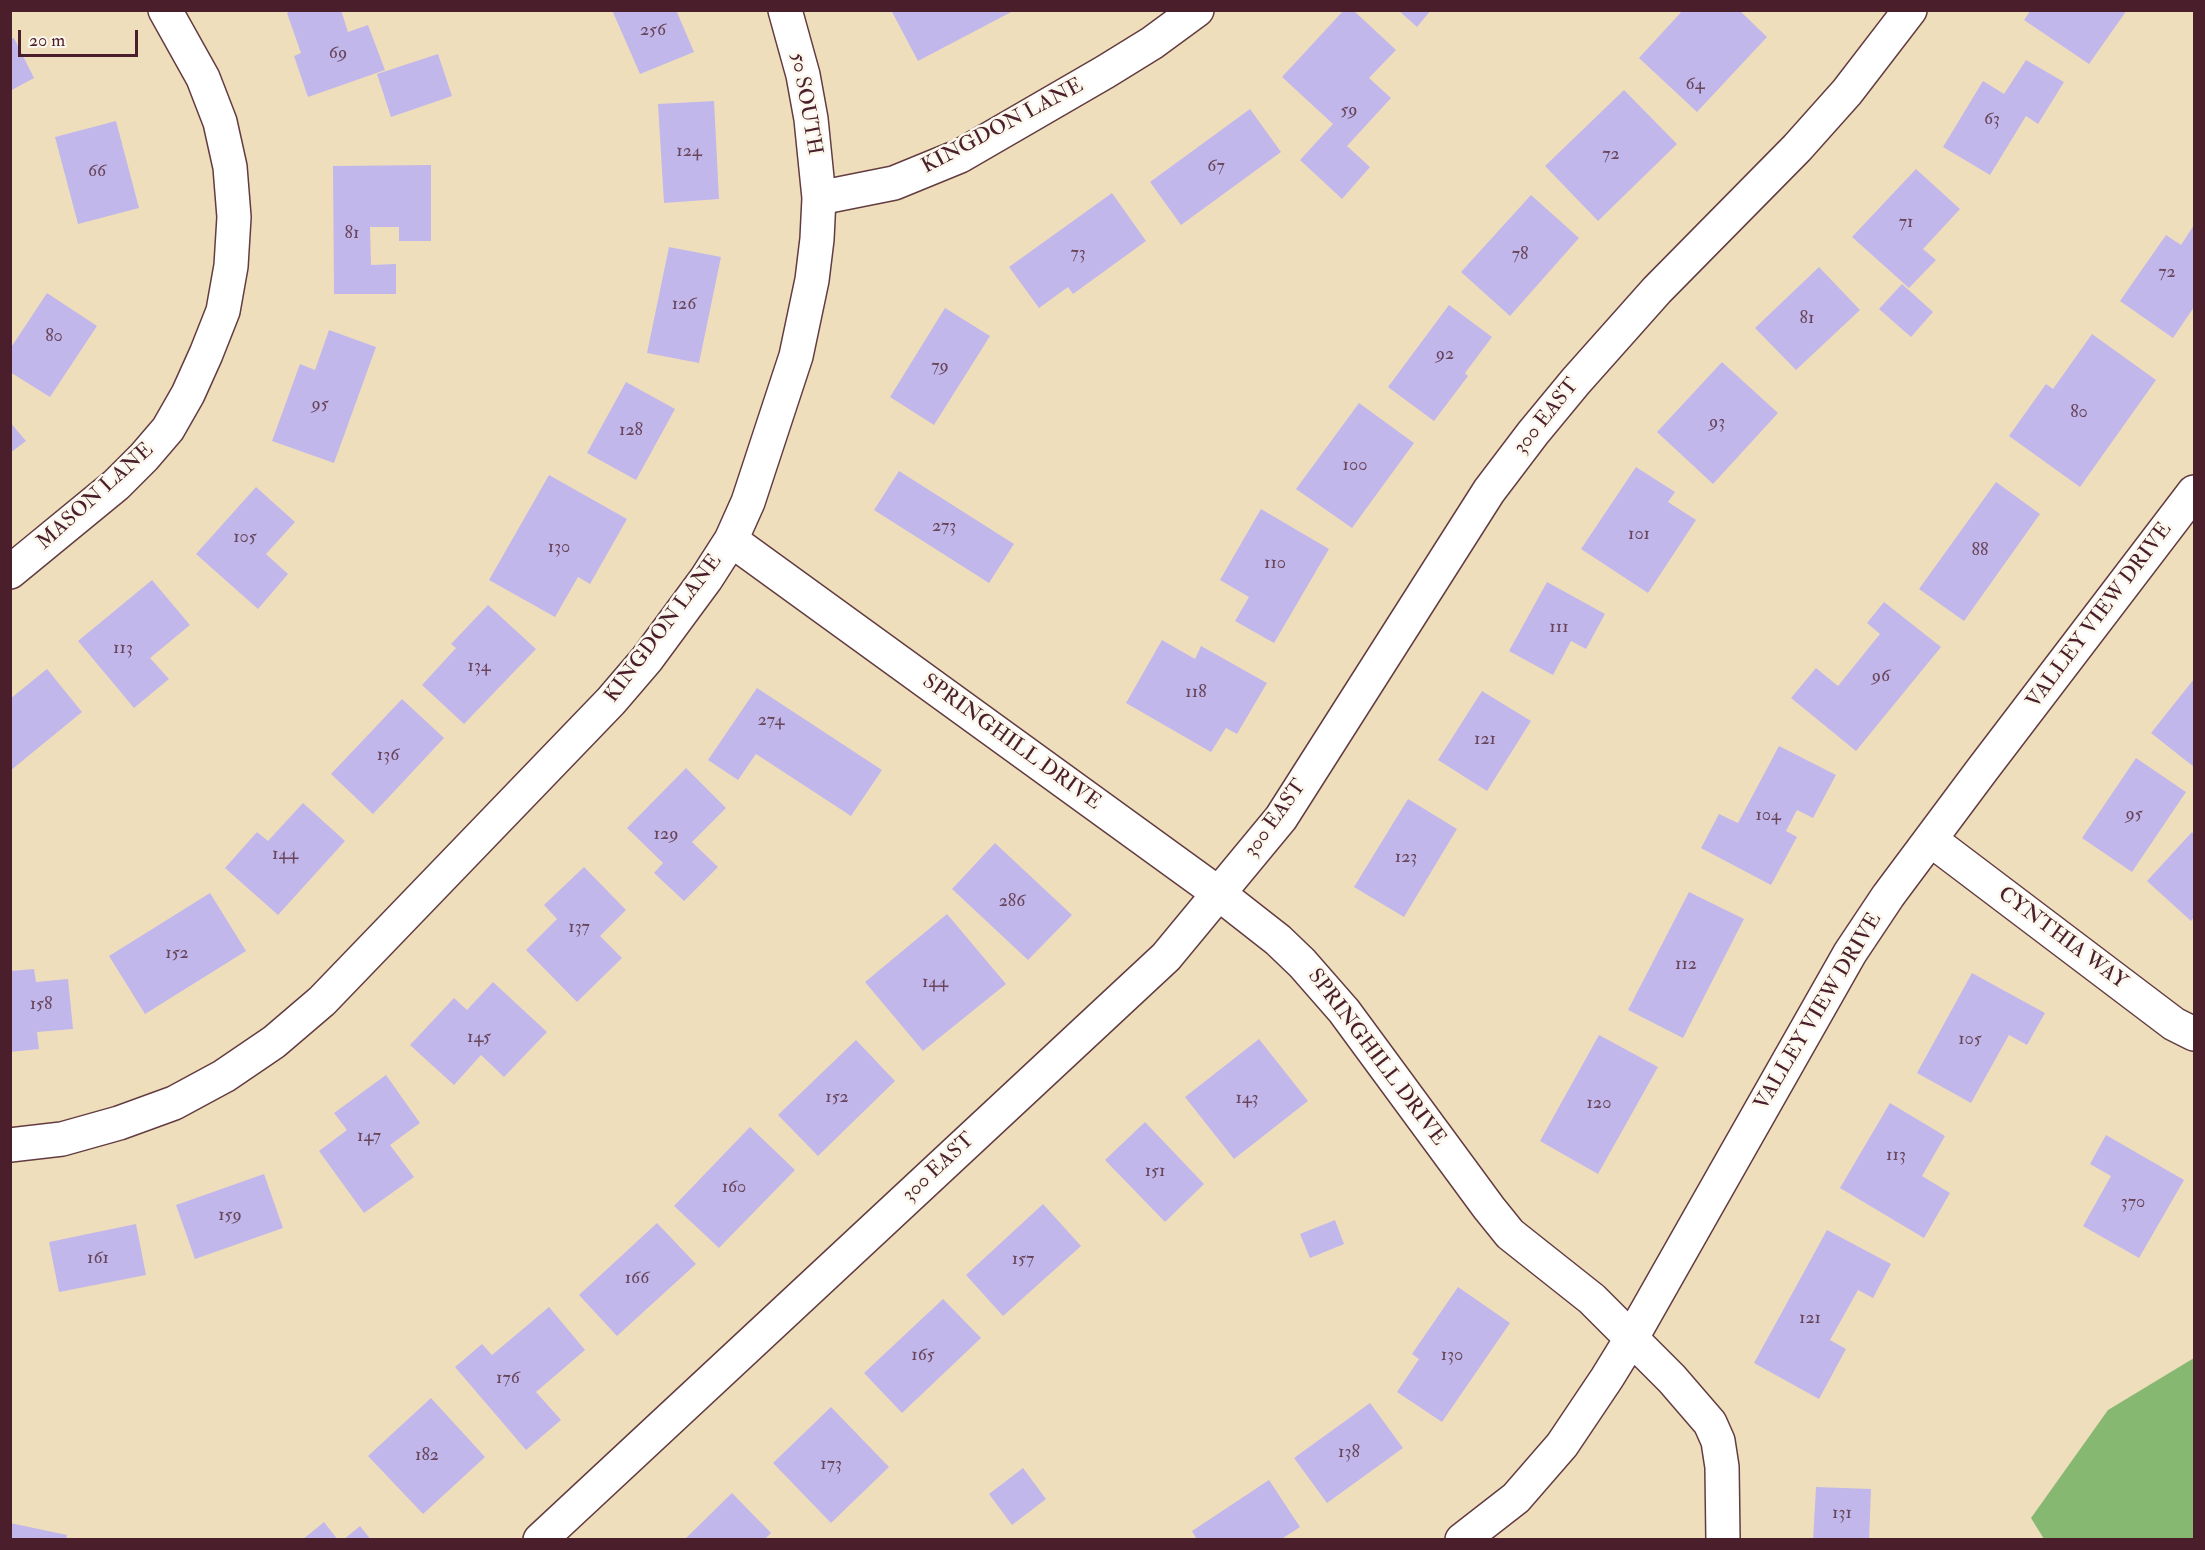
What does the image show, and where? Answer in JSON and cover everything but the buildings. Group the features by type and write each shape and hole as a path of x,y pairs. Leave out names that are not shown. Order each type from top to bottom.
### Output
{"street":[{"name":"MASON LANE","path":"10,572 116,484 168,429 188,394 223,311 231,266 234,217 230,168 220,122 203,78 165,10"},
{"name":"50 SOUTH","path":"785,10 803,75 811,119 819,198"},
{"name":"KINGDON LANE","path":"10,1145 62,1138 119,1123 174,1103 224,1076 282,1035 322,1001 611,700 680,616 731,540 755,483 796,356 813,270 819,198 894,183 960,156 1114,66 1197,10"},
{"name":"300 EAST","path":"540,1539 1166,957 1281,818 1489,490 1533,433 1649,298 1797,148 1847,92 1910,10"},
{"name":"VALLEY VIEW DRIVE","path":"1462,1539 1516,1498 1562,1445 1631,1339 1850,953 1888,896 1982,770 2194,492"},
{"name":"SPRINGHILL DRIVE","path":"731,540 1218,893 1278,940 1323,985 1510,1234 1592,1299 1672,1379 1710,1423 1718,1441 1722,1467 1723,1539"},
{"name":"CYNTHIA WAY","path":"1931,840 2155,1011 2194,1034"}],"green space":[{"path":"2194,1358 2194,1539 2044,1539 2031,1518 2108,1410"}]}
